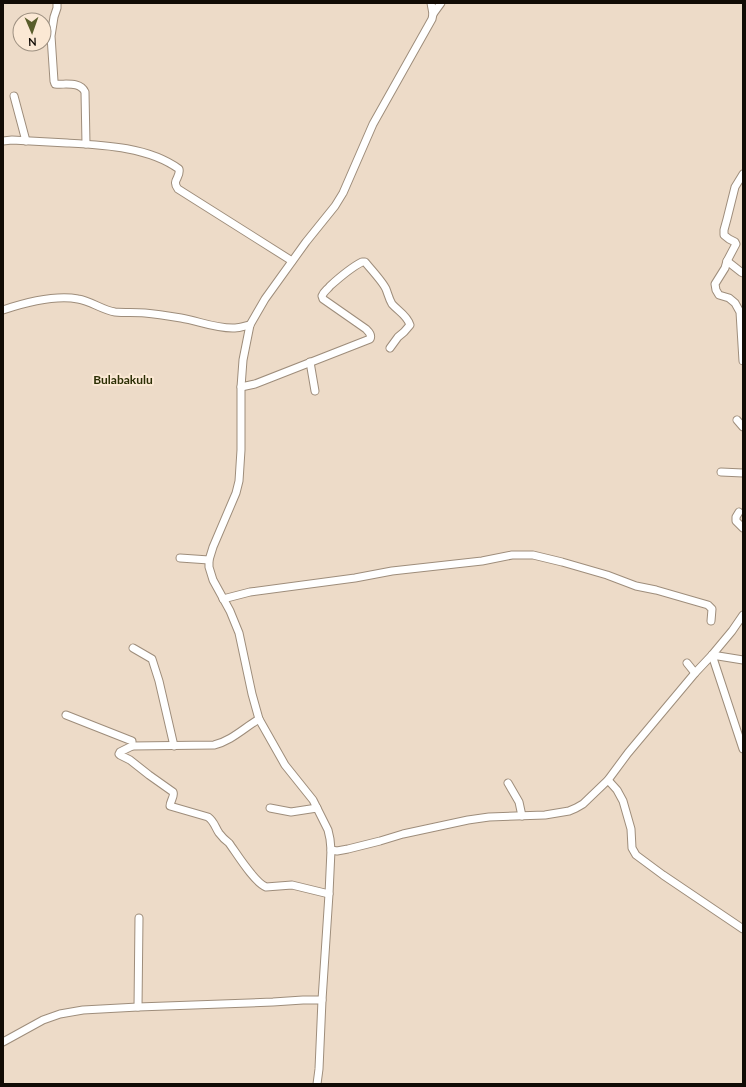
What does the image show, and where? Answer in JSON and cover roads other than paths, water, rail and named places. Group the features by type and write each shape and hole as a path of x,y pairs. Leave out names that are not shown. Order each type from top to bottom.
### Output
{"street":[{"path":"57,3 51,36 54,81 55,84 79,85 83,88 86,144"},
{"path":"431,3 433,14"},
{"path":"317,1084 331,850 328,830 313,800 285,765 259,719 250,688 239,633 230,611 213,580 209,567 209,560 239,481 242,450 241,387 243,360 250,325 265,299 306,242 335,206 343,193 373,124 430,24 433,14 441,3"},
{"path":"14,96 26,141"},
{"path":"3,141 12,140 86,144 129,149 145,153 179,169 180,171 175,183 178,189 292,261"},
{"path":"743,174 735,187 724,230 724,235 735,242 735,248 715,284 719,295 729,298 735,303 740,312 743,361"},
{"path":"727,261 743,273"},
{"path":"241,387 256,384 370,339 370,333 366,329 323,299 322,296 324,291 335,281 362,262 365,262 369,267 385,288 387,296 392,304 408,320 410,325 390,348"},
{"path":"3,310 19,305 64,298 78,299 114,312 147,313 170,316 224,328 236,328 250,325"},
{"path":"310,362 315,391"},
{"path":"737,420 743,427"},
{"path":"721,472 743,473"},
{"path":"739,512 736,517 736,521 743,528"},
{"path":"223,599 250,592 355,578 392,571 482,561 512,555 533,555 607,575 636,586 656,590 708,605 712,609 711,621"},
{"path":"180,558 209,560"},
{"path":"331,850 337,851 348,849 408,833 468,820 489,817 545,815 569,811 583,804 608,780 628,753 712,655 743,615"},
{"path":"132,648 152,659 159,681 174,746"},
{"path":"712,655 743,660"},
{"path":"712,655 743,748"},
{"path":"687,663 695,673"},
{"path":"66,715 132,741 132,746"},
{"path":"259,719 222,744 202,746 132,746 119,754 130,760 173,792 174,795 170,806 211,819 224,840 229,843 263,886 292,885 329,894"},
{"path":"608,780 623,800 631,829 632,848 636,855 743,929"},
{"path":"508,783 518,802 522,816"},
{"path":"270,808 291,812 317,808"},
{"path":"138,1007 139,918"},
{"path":"3,1042 43,1020 60,1014 83,1010 322,1000"}],"district":[{"name":"Bulabakulu","path":"123,379"}]}
